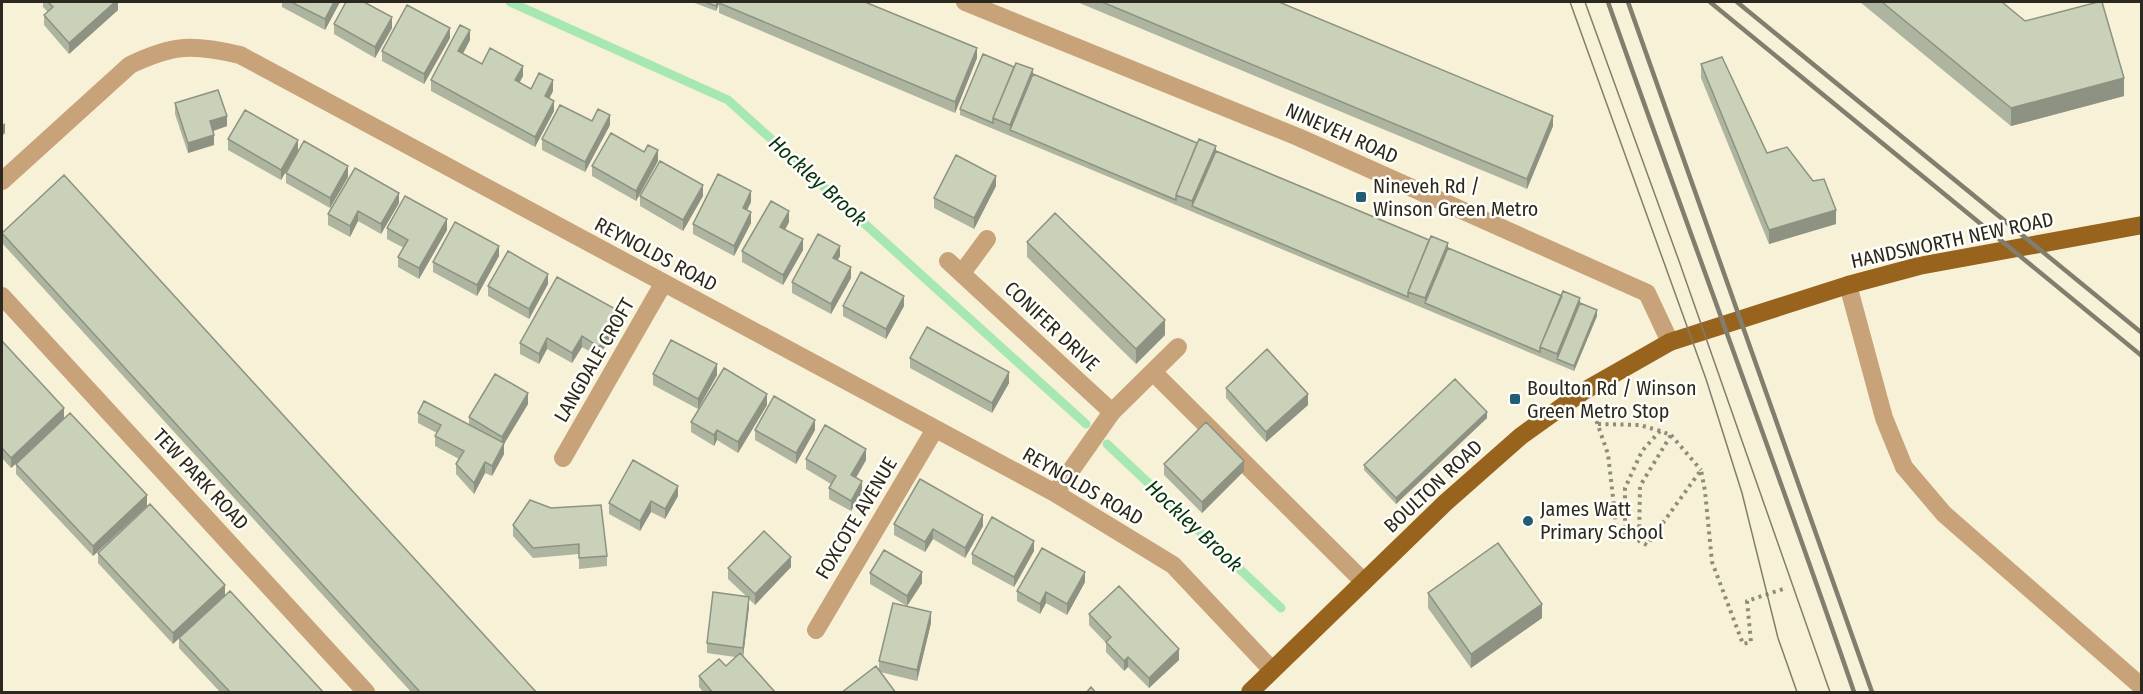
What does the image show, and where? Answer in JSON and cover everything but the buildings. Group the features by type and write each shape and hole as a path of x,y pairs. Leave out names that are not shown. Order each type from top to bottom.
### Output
{"main road":[{"name":"HANDSWORTH NEW ROAD","path":"1670,342 1848,285 1919,266 2142,225"},
{"name":"BOULTON ROAD","path":"1253,692 1272,670 1445,503 1521,436 1584,391 1670,342"}],"street":[{"name":"NINEVEH ROAD","path":"965,2 1298,137 1647,293 1670,342"},
{"name":"REYNOLDS ROAD","path":"2,182 130,65 153,54 180,48 207,47 240,55 1055,493 1173,565 1272,670"},
{"name":"CONIFER DRIVE","path":"987,239 955,267 1112,412"},
{"name":"LANGDALE CROFT","path":"563,458 663,284"},
{"path":"1848,285 1884,418 1904,467 1944,514 2142,687"},
{"name":"TEW PARK ROAD","path":"2,296 366,693"},
{"path":"1055,493 1112,412 1178,347"},
{"path":"1153,372 1364,582"},
{"name":"FOXCOTE AVENUE","path":"816,630 935,429"}],"path":[{"path":"1584,391 1608,454 1617,532 1625,534 1625,488 1642,451 1660,431"},
{"path":"1598,424 1640,425 1671,435 1701,470 1712,562 1743,644 1751,642 1747,601 1783,589"},
{"path":"1671,435 1640,486 1639,541 1647,545 1701,470"}],"waterway":[{"name":"Hockley Brook","path":"510,2 728,100 1086,424"},
{"name":"Hockley Brook","path":"1107,444 1281,608"}],"tram line":[{"path":"1570,2 1706,379 1742,493 1778,638 1797,692"},
{"path":"1585,2 1679,261 1830,692"}],"railway":[{"path":"1608,2 1854,692"},
{"path":"1628,2 1872,692"},
{"path":"1710,2 2142,356"},
{"path":"1737,2 2142,333"}],"place":[{"name":"Nineveh Rd / Winson Green Metro","path":"1361,197"},
{"name":"Boulton Rd / Winson Green Metro Stop","path":"1515,399"},
{"name":"James Watt Primary School","path":"1528,521"}]}
